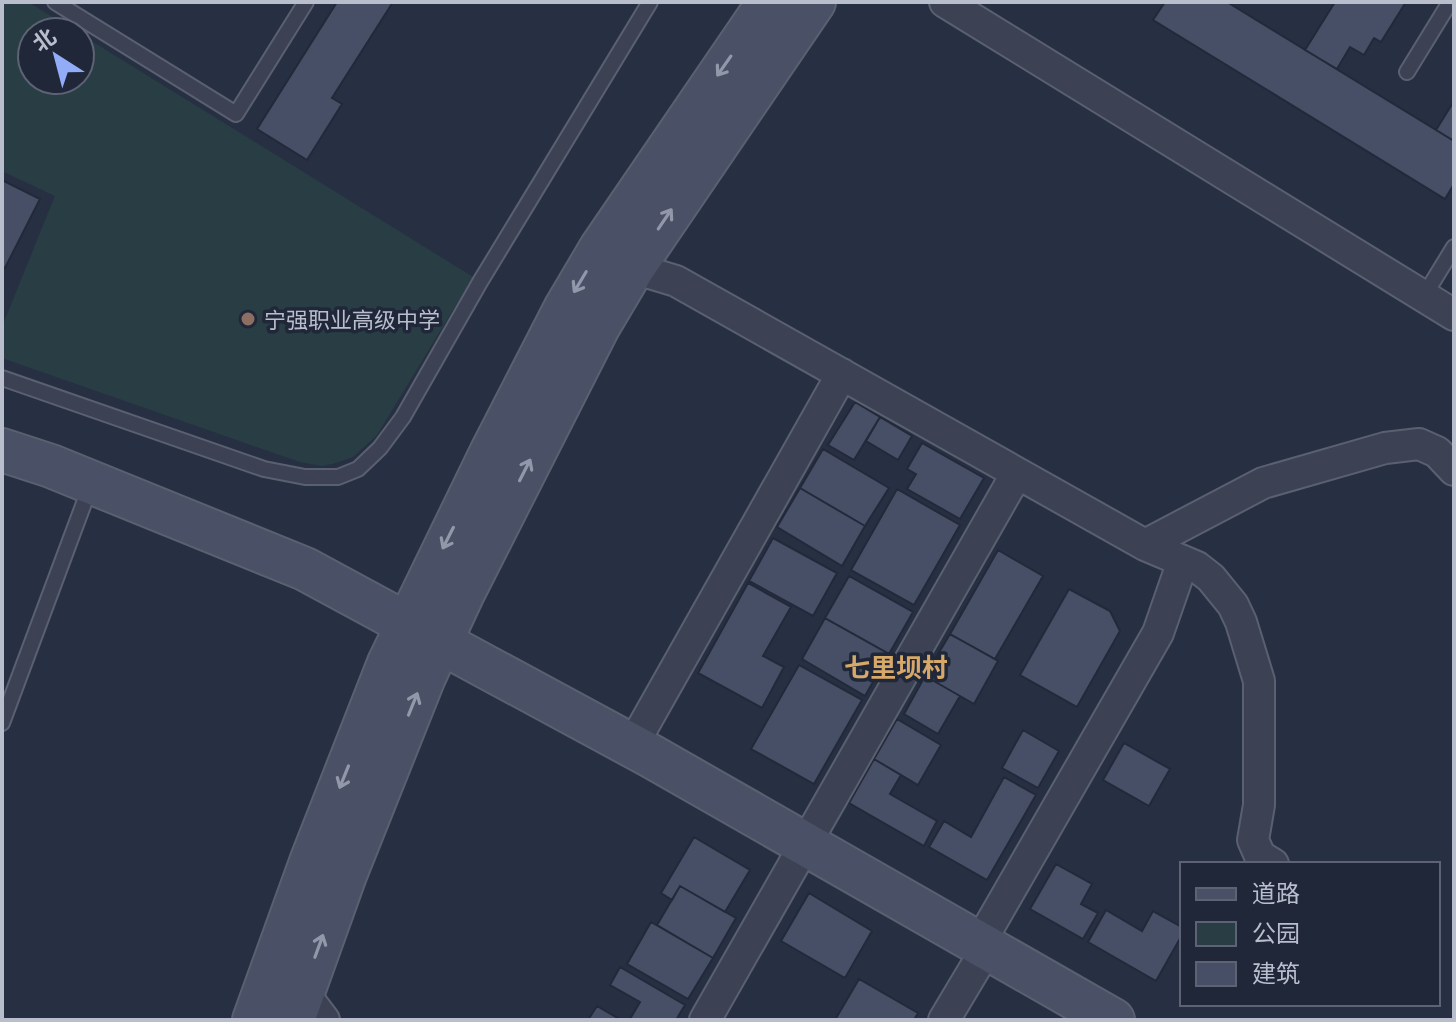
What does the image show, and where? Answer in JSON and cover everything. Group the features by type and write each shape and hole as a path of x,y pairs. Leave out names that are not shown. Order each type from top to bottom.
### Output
{"street":[{"path":"254,1020 311,862 424,632 565,309 609,236 769,2"},
{"path":"306,1010 345,875 424,632 633,268 814,2"},
{"path":"945,2 1454,315"},
{"path":"633,268 676,281 1145,545 1183,561 1211,578 1233,605 1259,681 1259,805 1253,840 1260,856 1270,862"},
{"path":"632,746 842,374"},
{"path":"1145,545 1263,483 1385,448 1419,444 1437,452 1454,470"},
{"path":"2,450 305,569 632,746 1113,1020"},
{"path":"705,1020 1017,473"},
{"path":"944,1020 1158,633 1183,561"}],"lane":[{"path":"55,2 236,114 306,2"},
{"path":"2,378 264,469 305,477 338,477 358,469 380,448 403,417 480,282 650,2"},
{"path":"1407,72 1450,2"},
{"path":"1424,296 1454,247"},
{"path":"2,723 91,483"}],"green space":[{"path":"2,2 28,2 51,16 16,16 16,96 96,96 96,44 473,277 377,435 353,457 322,466 300,462 2,358 2,327 55,196 2,171"}],"building":[{"path":"337,2 393,2 332,98 342,104 307,160 257,129"},
{"path":"1165,2 1227,2 1454,141 1454,184 1445,199 1153,20"},
{"path":"1335,2 1406,2 1381,42 1374,38 1364,55 1350,47 1337,69 1305,50"},
{"path":"1454,101 1454,141 1436,130"},
{"path":"2,180 40,199 5,268 2,267"},
{"path":"855,402 880,417 854,460 828,445"},
{"path":"880,417 912,436 898,460 866,441"},
{"path":"922,443 984,478 960,519 907,489 916,474 907,469"},
{"path":"823,449 889,488 865,526 800,488"},
{"path":"800,488 865,526 842,566 777,527"},
{"path":"897,489 960,525 914,605 851,570"},
{"path":"773,538 837,573 813,616 749,581"},
{"path":"998,550 1043,576 995,659 950,634"},
{"path":"849,576 913,612 889,654 825,618"},
{"path":"748,583 791,607 763,656 784,667 762,708 698,673"},
{"path":"1069,589 1110,611 1120,631 1077,707 1020,675"},
{"path":"825,618 889,654 865,696 802,659"},
{"path":"950,634 998,661 974,704 925,676"},
{"path":"799,665 862,700 814,784 751,749"},
{"path":"925,676 960,696 938,734 904,714"},
{"path":"897,719 941,745 918,785 874,759"},
{"path":"1023,730 1059,751 1038,788 1002,768"},
{"path":"1124,743 1170,769 1149,806 1103,780"},
{"path":"874,759 901,775 890,794 937,821 924,846 849,803"},
{"path":"1004,777 1036,795 987,880 929,847 944,821 971,837"},
{"path":"694,837 750,870 725,912 680,886 672,900 661,893"},
{"path":"1056,864 1092,884 1081,904 1098,913 1083,939 1030,909"},
{"path":"680,886 736,918 713,958 657,925"},
{"path":"809,893 872,931 845,978 781,941"},
{"path":"1106,910 1142,931 1153,911 1180,926 1180,939 1156,981 1088,942"},
{"path":"651,922 713,958 688,999 627,964"},
{"path":"620,967 685,1005 676,1020 630,1019 640,1002 610,985"},
{"path":"859,979 918,1013 914,1020 835,1020"},
{"path":"597,1006 621,1020 588,1020"}],"place":[{"name":"宁强职业高级中学","path":"248,319"}],"district":[{"name":"七里坝村","path":"896,667"}]}
